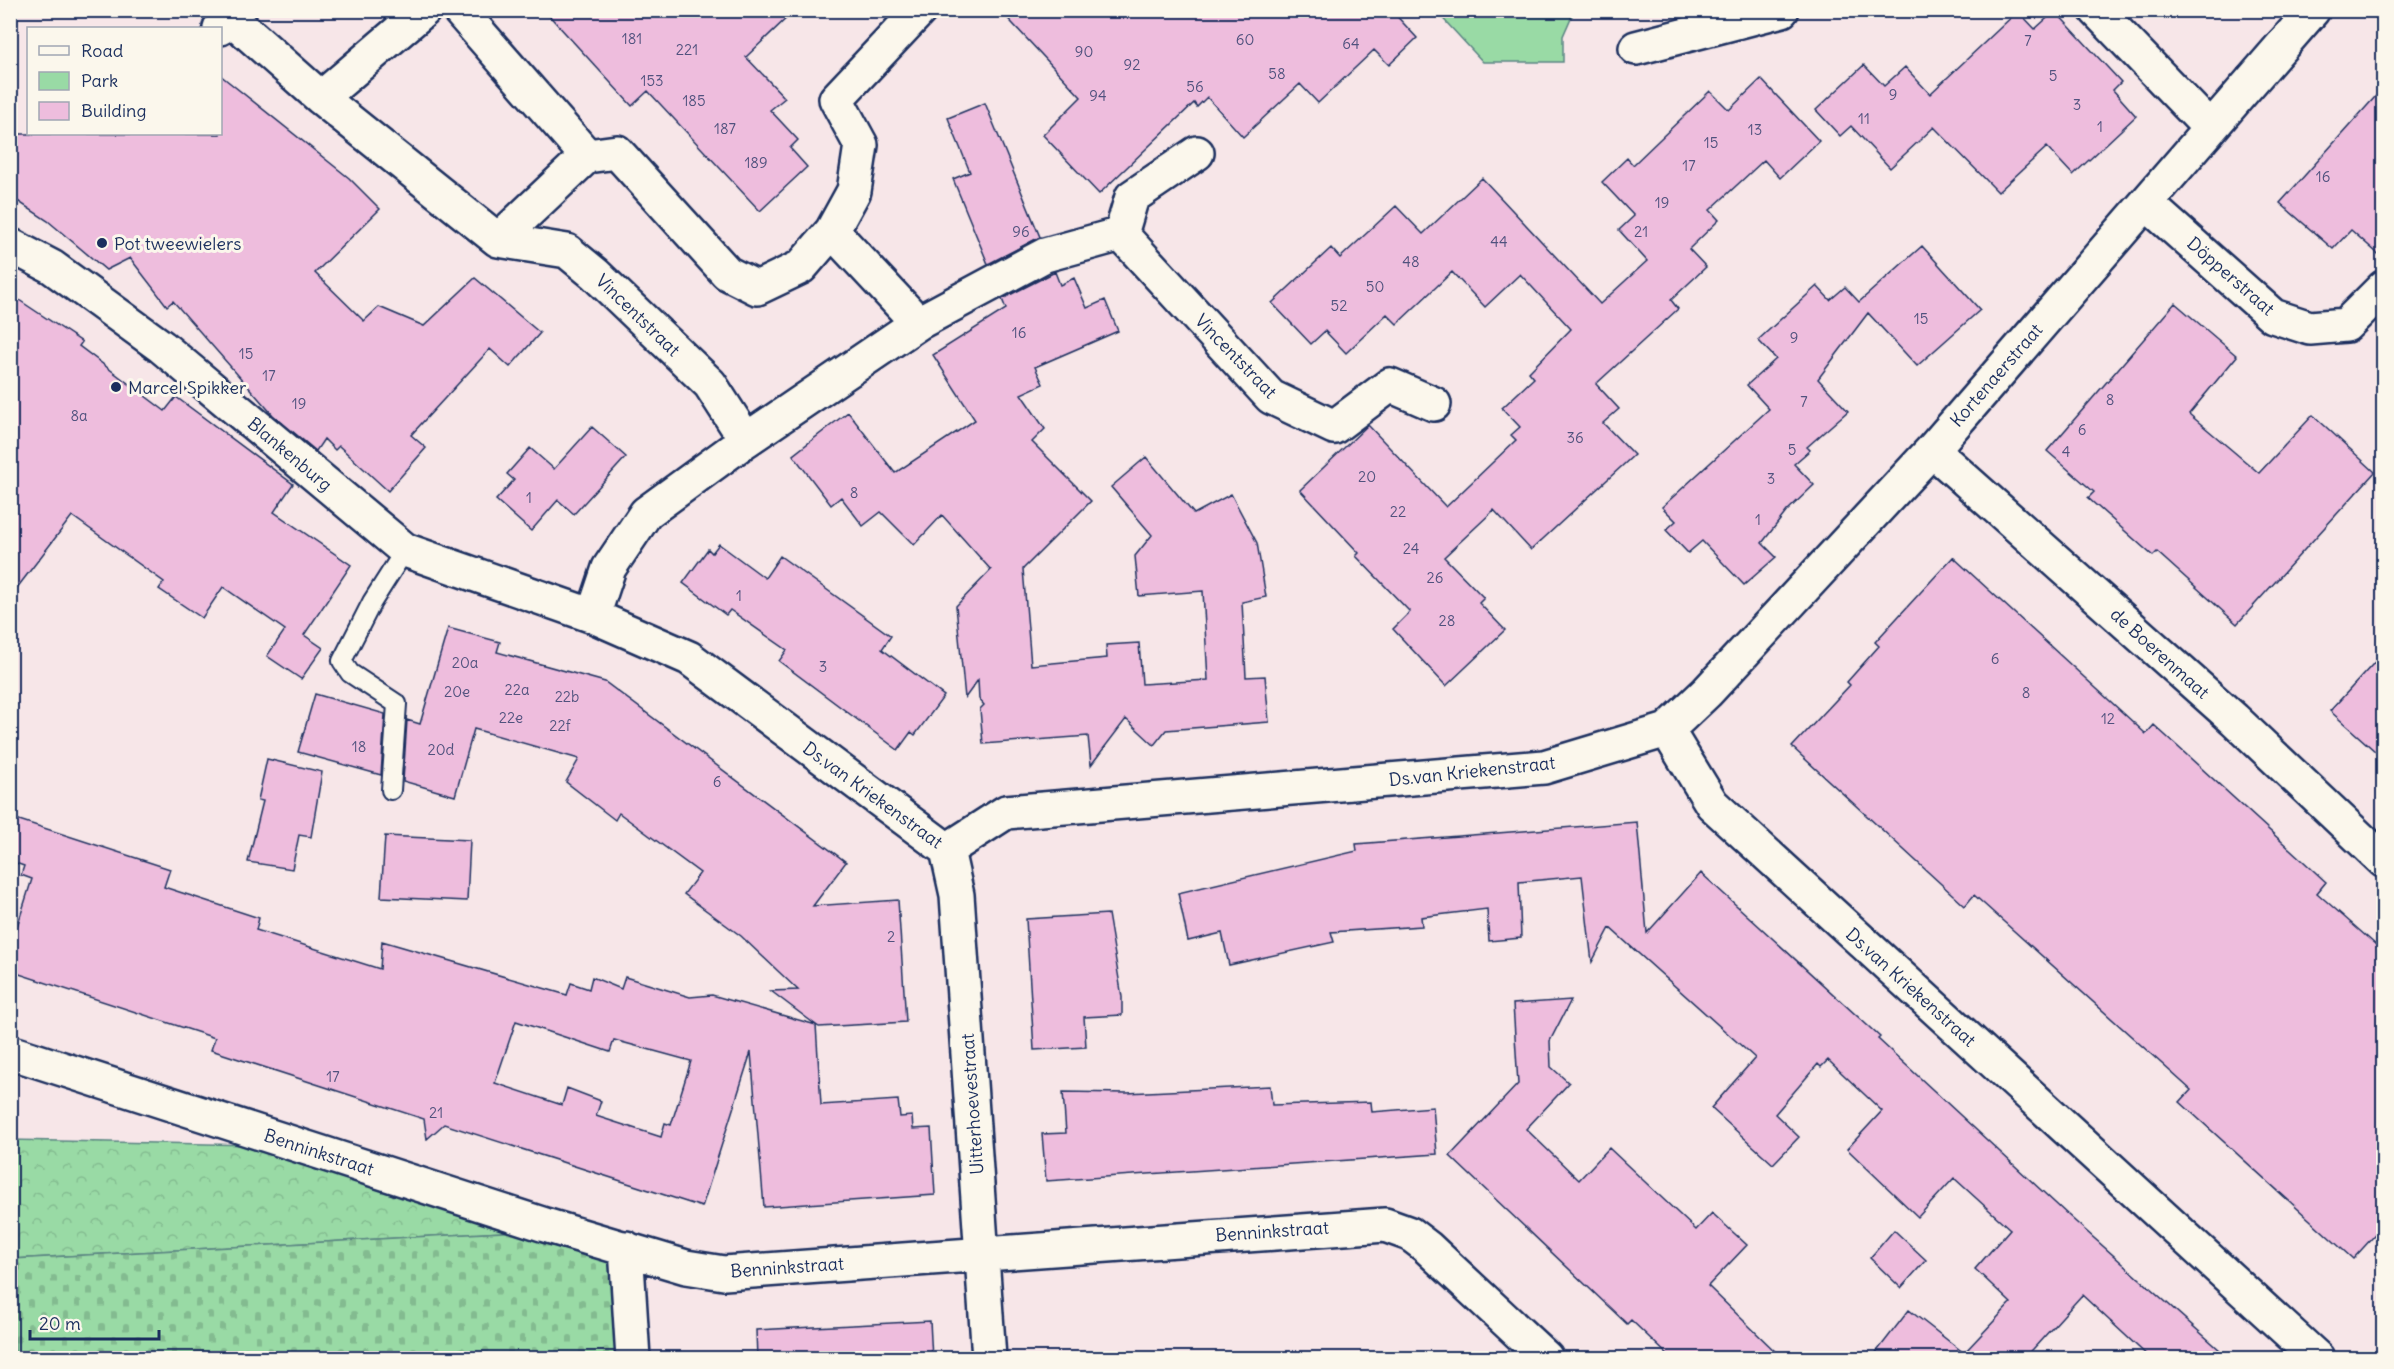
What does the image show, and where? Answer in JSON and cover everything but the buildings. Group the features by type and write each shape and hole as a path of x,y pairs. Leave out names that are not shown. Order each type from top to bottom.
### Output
{"street":[{"path":"321,98 424,10"},
{"path":"459,10 587,156"},
{"path":"222,27 234,20 321,98 498,240 587,156 617,152 727,273 757,288 801,267 832,231 854,191 861,145 836,99 921,10"},
{"path":"1636,48 1782,10"},
{"path":"2096,10 2210,128"},
{"name":"Kortenaerstraat","path":"1667,730 1707,692 1932,450 2313,10"},
{"path":"593,616 609,568 646,513 746,440 918,323 1045,255 1121,234 1132,196 1197,153"},
{"name":"Döpperstraat","path":"2145,202 2273,316 2310,328 2346,325 2384,287"},
{"path":"832,231 918,323"},
{"name":"Vincentstraat","path":"1121,234 1271,397 1334,427 1390,386 1434,404"},
{"name":"Vincentstraat","path":"498,240 567,250 596,274 710,384 746,440"},
{"name":"Blankenburg","path":"10,245 51,267 162,347 405,550 593,616"},
{"name":"de Boerenmaat","path":"1932,450 2234,719 2384,861"},
{"name":"Ds.van Kriekenstraat","path":"593,616 689,658 947,850 1006,812 1544,767 1667,730 1712,804 2317,1359"},
{"name":"Uitterhoevestraat","path":"947,850 957,895 989,1359"},
{"name":"Benninkstraat","path":"10,1052 545,1225 686,1267 724,1273 982,1252 1385,1225 1410,1234 1427,1247 1546,1359"},
{"path":"626,1248 633,1359"}],"lane":[{"path":"391,790 397,704 350,673 342,662 372,602 405,550"}],"green space":[{"path":"1436,11 1574,11 1563,36 1563,62 1483,62"},
{"path":"10,1140 255,1145 560,1229 12,1259"},
{"path":"560,1229 612,1248 618,1358 15,1358 12,1259"}],"place":[{"name":"Pot tweewielers","path":"102,243"},
{"name":"Marcel Spikker","path":"116,387"}]}
